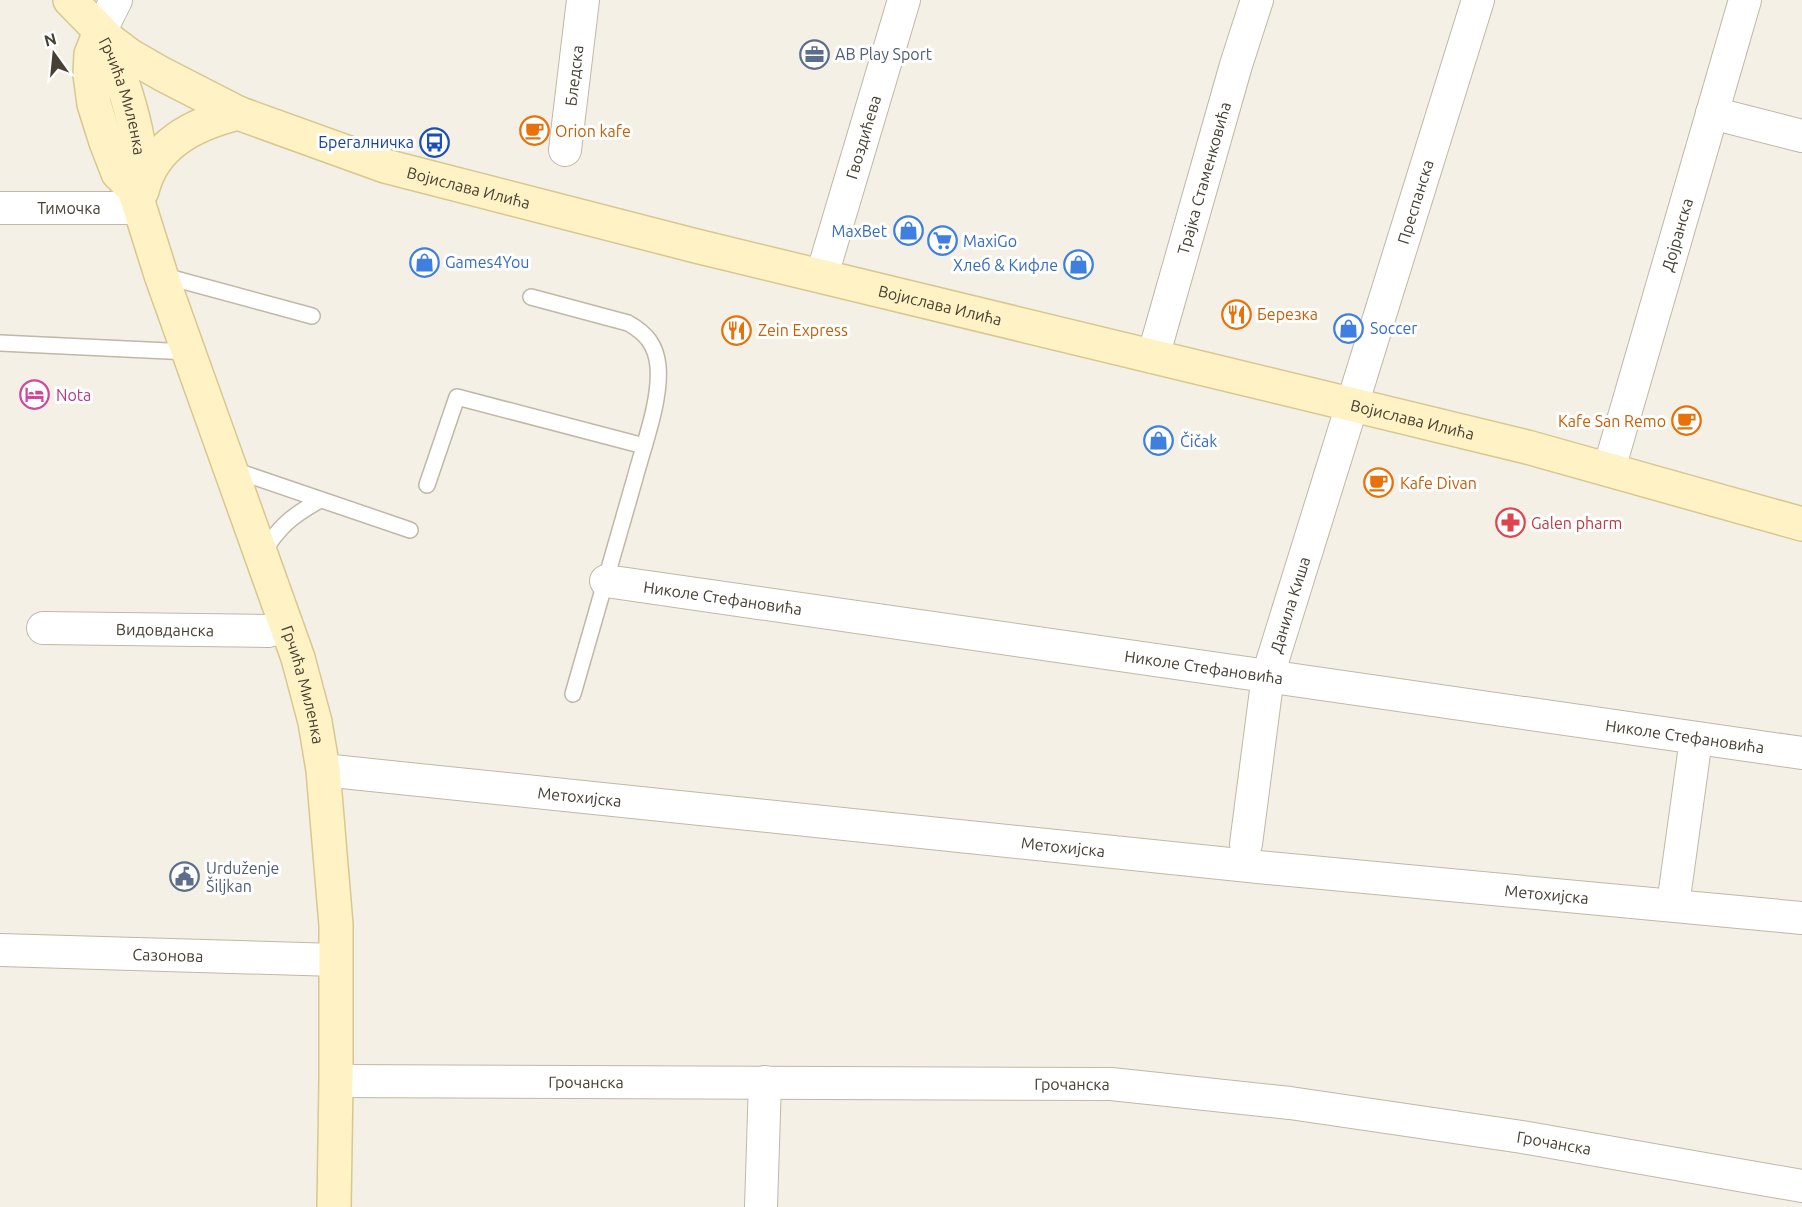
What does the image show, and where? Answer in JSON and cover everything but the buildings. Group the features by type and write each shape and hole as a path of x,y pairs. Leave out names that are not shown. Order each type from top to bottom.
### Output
{"main road":[{"name":"Војислава Илића","path":"70,0 100,32 129,55 162,74 238,113 385,166 696,246 1351,404 1609,469 1802,524"},
{"name":"Грчића Миленка","path":"100,32 94,43 90,62 94,104 112,162 136,198 160,275 298,658 315,722 323,770 336,926 334,1207"},
{"path":"136,198 150,166 177,138 213,119 238,113"}],"street":[{"path":"100,32 116,0"},
{"name":"Бледска","path":"565,150 584,0"},
{"name":"Гвоздићева","path":"822,275 904,0"},
{"name":"Трајка Стаменковића","path":"1152,357 1236,65 1257,0"},
{"name":"Преспанска","path":"1351,404 1478,0"},
{"name":"Дојранска","path":"1609,469 1745,0"},
{"path":"1712,113 1802,136"},
{"name":"Тимочка","path":"0,208 136,198"},
{"name":"Данила Киша","path":"1246,844 1268,675 1351,404"},
{"name":"Николе Стефановића","path":"606,581 1802,753"},
{"name":"Видовданска","path":"43,628 268,631 287,626"},
{"path":"1673,905 1696,739"},
{"name":"Метохијска","path":"323,770 1268,868 1802,918"},
{"name":"Сазонова","path":"0,950 336,960"},
{"name":"Грочанска","path":"336,1081 1111,1084 1290,1102 1510,1136 1802,1186"},
{"path":"761,1207 765,1082"}],"lane":[{"path":"160,275 312,316"},
{"path":"531,297 628,324 642,331 650,340 656,357 657,393 644,446 573,694"},
{"path":"0,343 189,352"},
{"path":"428,485 457,397 644,446"},
{"path":"231,469 410,530"},
{"path":"261,555 277,531 294,515 320,500"}],"place":[{"name":"AB Play Sport","path":"814,54"},
{"name":"Orion kafe","path":"534,131"},
{"name":"Брегалничка","path":"435,142"},
{"name":"MaxBet","path":"908,231"},
{"name":"MaxiGo","path":"942,241"},
{"name":"Games4You","path":"424,262"},
{"name":"Хлеб & Кифле","path":"1079,265"},
{"name":"Березка","path":"1236,314"},
{"name":"Soccer","path":"1349,328"},
{"name":"Zein Express","path":"737,330"},
{"name":"Nota","path":"35,395"},
{"name":"Kafe San Remo","path":"1687,421"},
{"name":"Čičak","path":"1159,441"},
{"name":"Kafe Divan","path":"1379,483"},
{"name":"Galen pharm","path":"1510,523"},
{"name":"Urduženje Šiljkan","path":"185,877"}]}
